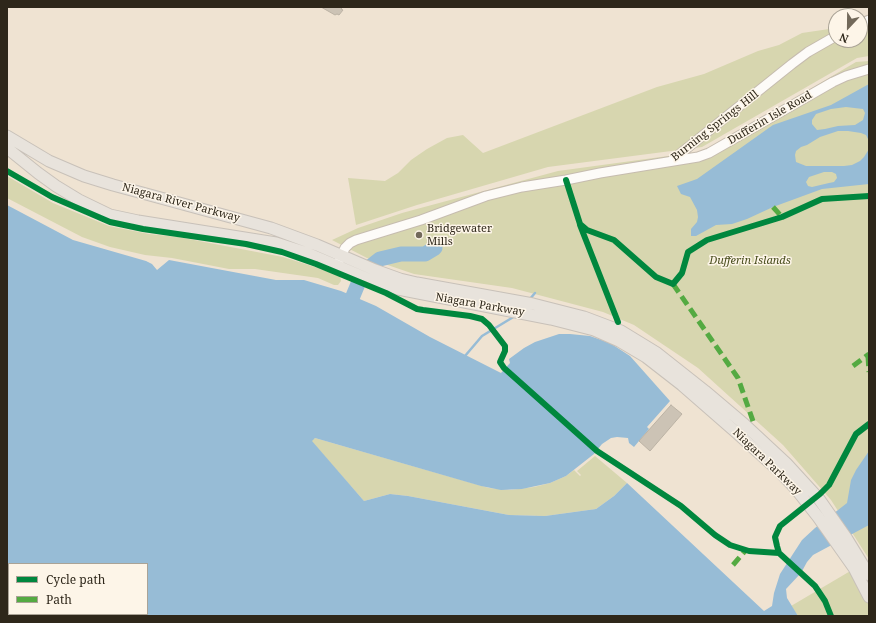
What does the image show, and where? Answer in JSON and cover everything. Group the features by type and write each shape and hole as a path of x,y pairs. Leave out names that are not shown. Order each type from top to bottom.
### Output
{"main road":[{"name":"Niagara River Parkway","path":"7,136 49,162 84,176 290,234 342,264 358,263"},
{"name":"Niagara Parkway","path":"7,148 56,186 78,200 110,215 138,222 263,240 342,264 426,296 508,304 531,309 602,333 626,344 646,357 715,413 763,456 823,514 842,542 862,564 869,575"},
{"name":"Niagara Parkway","path":"358,263 387,280"},
{"name":"Niagara Parkway","path":"862,564 869,597"}],"street":[{"name":"Burning Springs Hill","path":"342,264 347,245 356,240 421,220 486,196 522,187 670,162 792,64 808,52 828,41"},
{"name":"Dufferin Isle Road","path":"670,162 693,158 709,153 833,82 846,76 869,69"}],"green space":[{"path":"868,22 869,56 857,58 702,147 548,167 417,205 356,225 348,178 385,181 398,173 411,160 447,138 463,135 483,153 657,87 704,74 758,51 779,45 802,33 828,29 828,48 868,48"},
{"name":"Dufferin Islands","path":"869,61 869,559 831,500 783,445 698,368 634,325 603,312 512,288 414,274 367,258 332,240 358,228 402,213 558,171 705,151 856,62"},
{"path":"7,176 53,203 109,226 149,234 178,237 283,257 340,276 341,281 338,285 334,285 318,278 255,269 229,269 172,258 145,255 110,247 82,237 7,198"},
{"path":"315,438 489,488 510,490 534,487 550,483 566,476 574,470 580,476 581,475 577,471 595,456 627,483 614,496 596,509 545,516 509,515 390,494 364,501 311,441"},
{"path":"869,560 869,616 798,616 791,606"}],"water":[{"path":"869,84 869,141 866,135 861,133 838,131 820,137 801,147 796,151 796,162 806,166 852,165 860,161 869,149 869,184 822,189 773,207 747,219 732,224 716,225 696,236 691,236 691,229 697,222 697,210 690,197 681,194 677,186 697,179 773,125 831,105","holes":["846,107 863,109 865,113 863,120 855,125 838,126 817,130 812,124 812,120 816,114 831,109","824,172 832,172 836,174 837,178 834,182 812,187 808,186 806,182 809,177"]},
{"path":"7,205 73,240 146,261 152,264 157,270 169,260 276,280 304,280 341,291 376,306 430,337 501,373 510,363 509,359 535,342 559,334 590,336 610,343 630,356 670,401 647,427 649,429 634,447 629,443 628,438 611,438 602,444 594,454 566,476 550,483 522,489 501,490 481,486 315,438 312,441 364,501 390,494 509,515 545,516 596,509 614,496 627,483 764,611 772,606 774,593 780,574 802,540 847,503 851,480 869,451 869,525 813,555 807,562 801,573 786,589 787,598 798,616 7,616"}],"building":[{"path":"321,7 343,7 341,9 343,10 339,15 335,15"},
{"path":"671,405 682,414 650,451 639,441"}],"waterway":[{"path":"353,296 360,279 366,270 380,259 401,254 425,254 435,248"},
{"path":"529,300 535,293"},
{"path":"465,356 482,336 515,316"}],"marked path":[{"path":"773,207 782,217"},
{"path":"673,284 738,378 754,424"},
{"path":"853,366 869,354"},
{"path":"868,356 869,372"},
{"path":"733,565 745,551"}],"cycle path":[{"path":"7,171 52,197 110,222 143,229 246,244 282,252 316,264 386,293 417,309 482,319 489,325 505,346 505,351 500,362 504,368 597,451 681,506 715,535 730,545 749,551 779,553"},
{"path":"566,180 580,224 587,230 614,240 656,277 673,284 682,273 688,252 707,240 782,217 822,199 869,196"},
{"path":"580,225 618,322"},
{"path":"831,616 825,601 815,586 779,553 775,537 780,526 829,485 856,434 869,424"}],"place":[{"name":"Bridgewater Mills","path":"419,235"}]}
